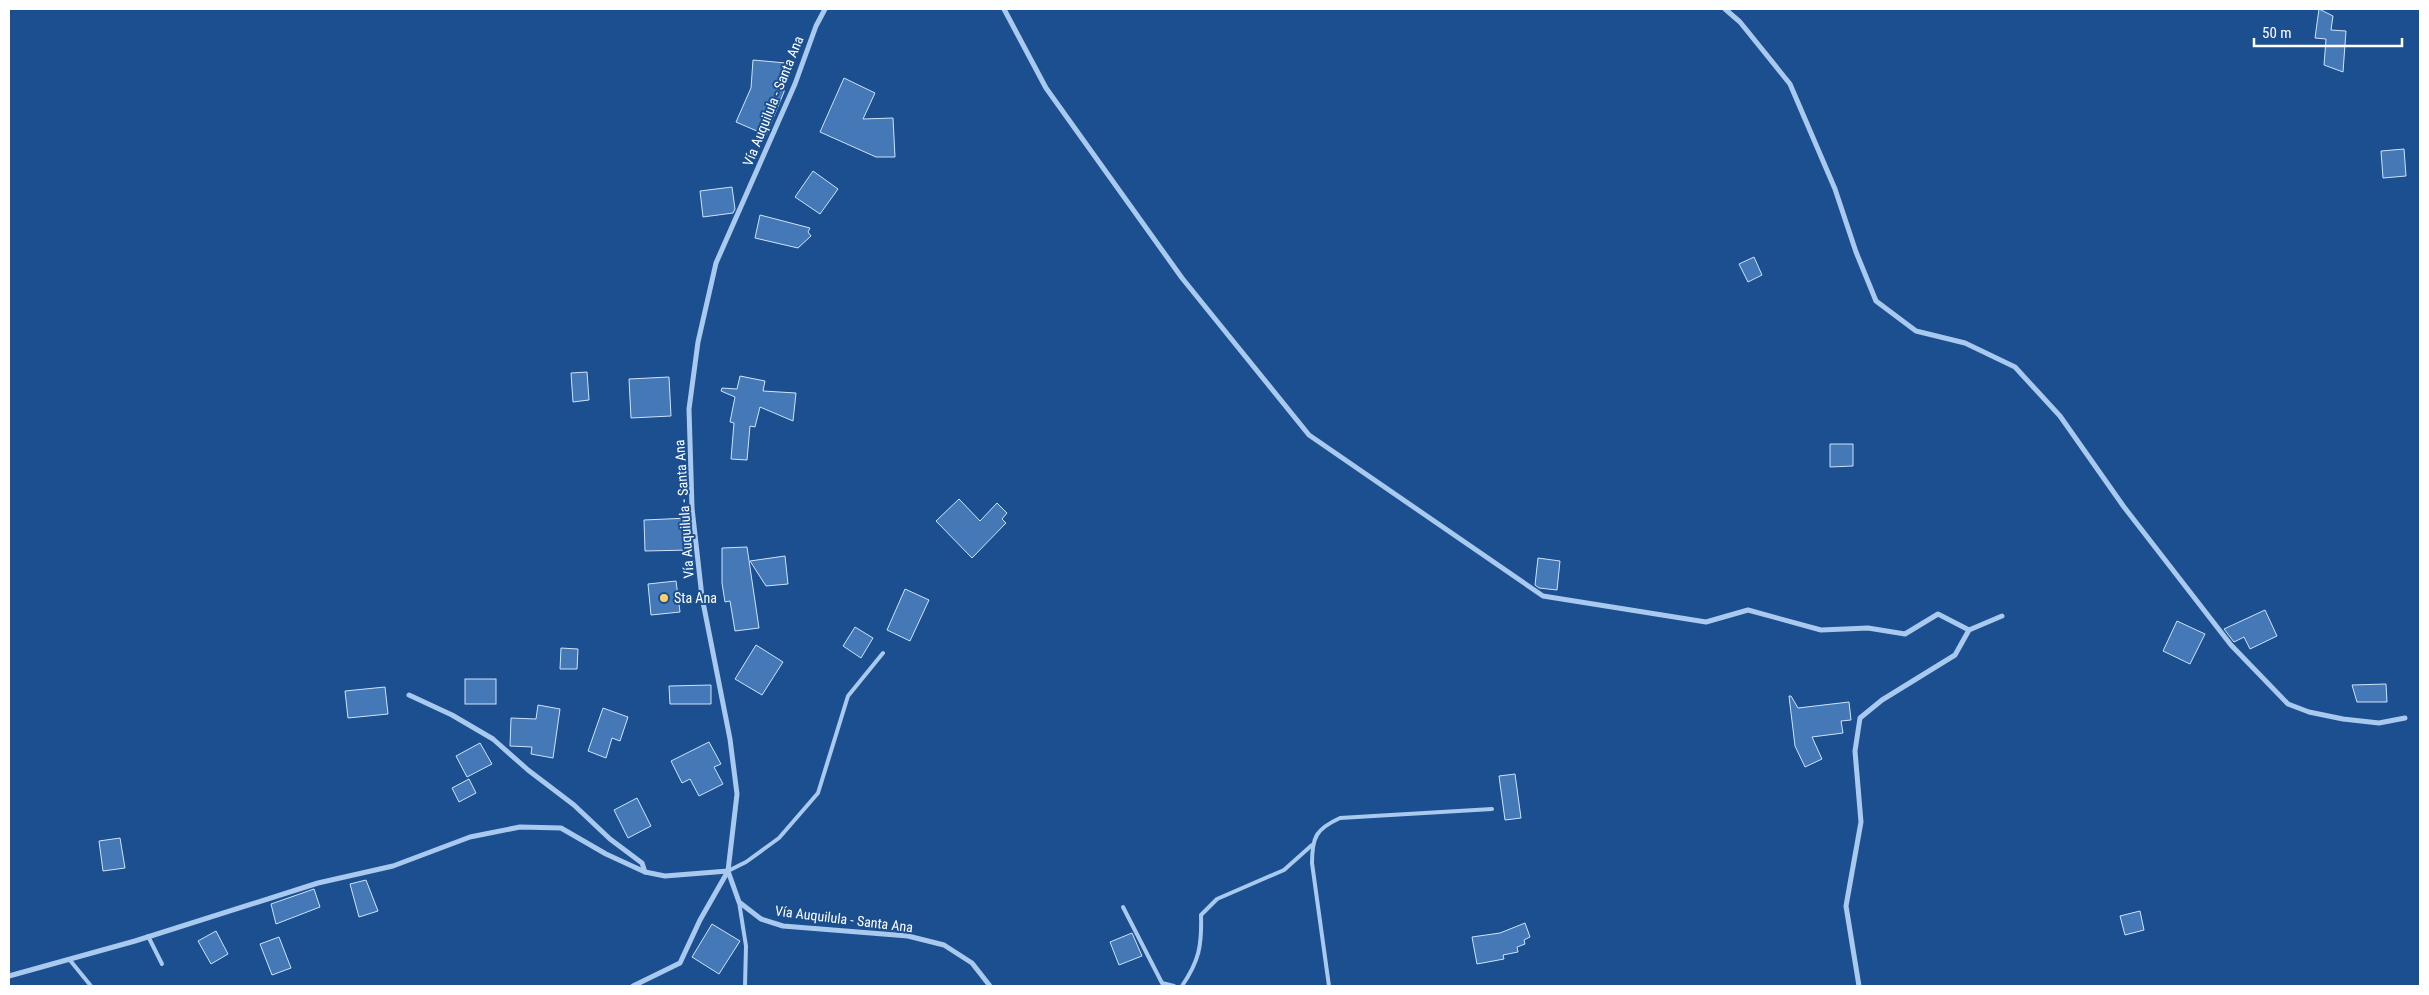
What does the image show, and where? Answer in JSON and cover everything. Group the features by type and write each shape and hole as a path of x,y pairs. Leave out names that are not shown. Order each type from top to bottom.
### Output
{"street":[{"name":"Vía Auquilula - Santa Ana","path":"825,9 816,26 795,84 716,263 698,342 689,409 692,508 702,597 730,739 737,794 728,871 739,902 761,919 783,926 908,936 944,945 972,962 990,986"},
{"path":"1004,9 1046,88 1182,278 1309,435 1542,596 1706,622 1748,610 1821,630 1868,628 1905,634 1938,614 1969,630"},
{"path":"1725,9 1740,22 1790,84 1834,188 1856,252 1876,301 1916,331 1965,343 2015,367 2060,416 2124,507 2231,645 2288,704 2309,712 2343,720 2379,723 2405,718"},
{"path":"1859,986 1846,906 1860,822 1854,751 1860,718 1882,700 1955,655 1969,630 2002,616"},
{"path":"409,696 452,715 493,739 528,770 574,805 610,839 642,863 645,872"},
{"path":"9,976 148,936 318,883 394,866 470,837 520,827 561,828 606,854 645,872 665,876 728,871"},
{"path":"633,986 680,963 700,920 728,871"}],"lane":[{"path":"728,871 746,862 779,838 818,793 848,696 882,653"},
{"path":"1329,986 1312,863 1312,846 1317,833 1326,824 1340,818 1492,809"},
{"path":"1182,986 1195,966 1202,934 1201,915 1217,899 1284,870 1312,846"},
{"path":"739,902 746,946 745,986"},
{"path":"1123,907 1162,982 1174,986"},
{"path":"148,936 162,964"},
{"path":"70,959 91,986"}],"building":[{"path":"2319,9 2333,16 2331,30 2346,31 2343,72 2324,65 2326,39 2315,38"},
{"path":"753,60 786,63 784,92 766,135 736,122 751,88"},
{"path":"844,78 875,93 863,119 893,118 895,157 876,157 820,132"},
{"path":"2404,149 2406,176 2383,178 2381,151"},
{"path":"813,171 838,189 820,214 795,197"},
{"path":"732,187 735,209 733,213 703,217 700,191"},
{"path":"760,215 810,228 808,232 811,236 798,248 755,238"},
{"path":"1754,257 1762,275 1748,282 1739,264"},
{"path":"587,372 589,400 573,402 571,373"},
{"path":"740,376 765,381 763,391 796,393 793,421 760,407 755,427 750,426 747,460 731,459 734,423 730,422 735,397 721,391 722,388 737,389"},
{"path":"669,377 671,416 631,418 629,379"},
{"path":"1830,444 1853,444 1853,466 1830,467"},
{"path":"959,499 980,521 997,503 1007,513 1002,519 1006,523 972,558 936,521"},
{"path":"689,518 691,550 645,551 644,520"},
{"path":"747,547 759,628 735,631 730,601 725,602 722,583 722,548"},
{"path":"785,556 788,584 766,586 750,561"},
{"path":"1538,558 1560,561 1557,590 1539,588 1535,585"},
{"name":"Sta Ana","path":"676,581 680,612 651,615 648,584"},
{"path":"905,589 929,600 910,641 887,630"},
{"path":"2265,610 2277,636 2250,649 2244,637 2234,642 2224,629"},
{"path":"2177,621 2205,634 2190,664 2163,651"},
{"path":"855,627 873,638 861,658 843,646"},
{"path":"756,645 783,662 762,695 735,679"},
{"path":"561,648 578,649 577,669 560,669"},
{"path":"465,679 496,679 496,704 465,704"},
{"path":"2386,684 2387,702 2357,702 2352,685"},
{"path":"711,685 711,704 670,704 669,686"},
{"path":"385,687 388,714 348,718 345,691"},
{"path":"1789,696 1791,696 1798,708 1849,702 1851,720 1841,721 1843,733 1812,737 1822,759 1805,767 1795,746"},
{"path":"538,705 560,709 553,758 531,754 532,747 510,746 511,718 536,719"},
{"path":"603,708 628,717 620,741 612,738 606,758 588,751"},
{"path":"709,742 721,764 714,767 723,784 699,796 690,779 682,783 671,761"},
{"path":"480,743 492,764 467,777 456,756"},
{"path":"1515,774 1521,818 1505,820 1499,776"},
{"path":"469,779 476,793 459,802 452,788"},
{"path":"637,798 651,826 628,838 614,810"},
{"path":"120,838 125,868 103,871 99,841"},
{"path":"366,880 378,911 359,917 350,884"},
{"path":"314,889 320,907 276,924 271,904"},
{"path":"2140,911 2144,930 2125,935 2120,916"},
{"path":"1525,923 1530,937 1524,940 1525,944 1517,947 1518,952 1503,955 1504,959 1477,964 1472,937 1500,933"},
{"path":"712,924 740,941 719,974 692,957"},
{"path":"216,931 228,954 211,964 198,941"},
{"path":"1132,933 1142,956 1119,965 1110,942"},
{"path":"279,937 291,968 272,975 260,944"}],"place":[{"name":"Sta Ana","path":"664,598"}]}
